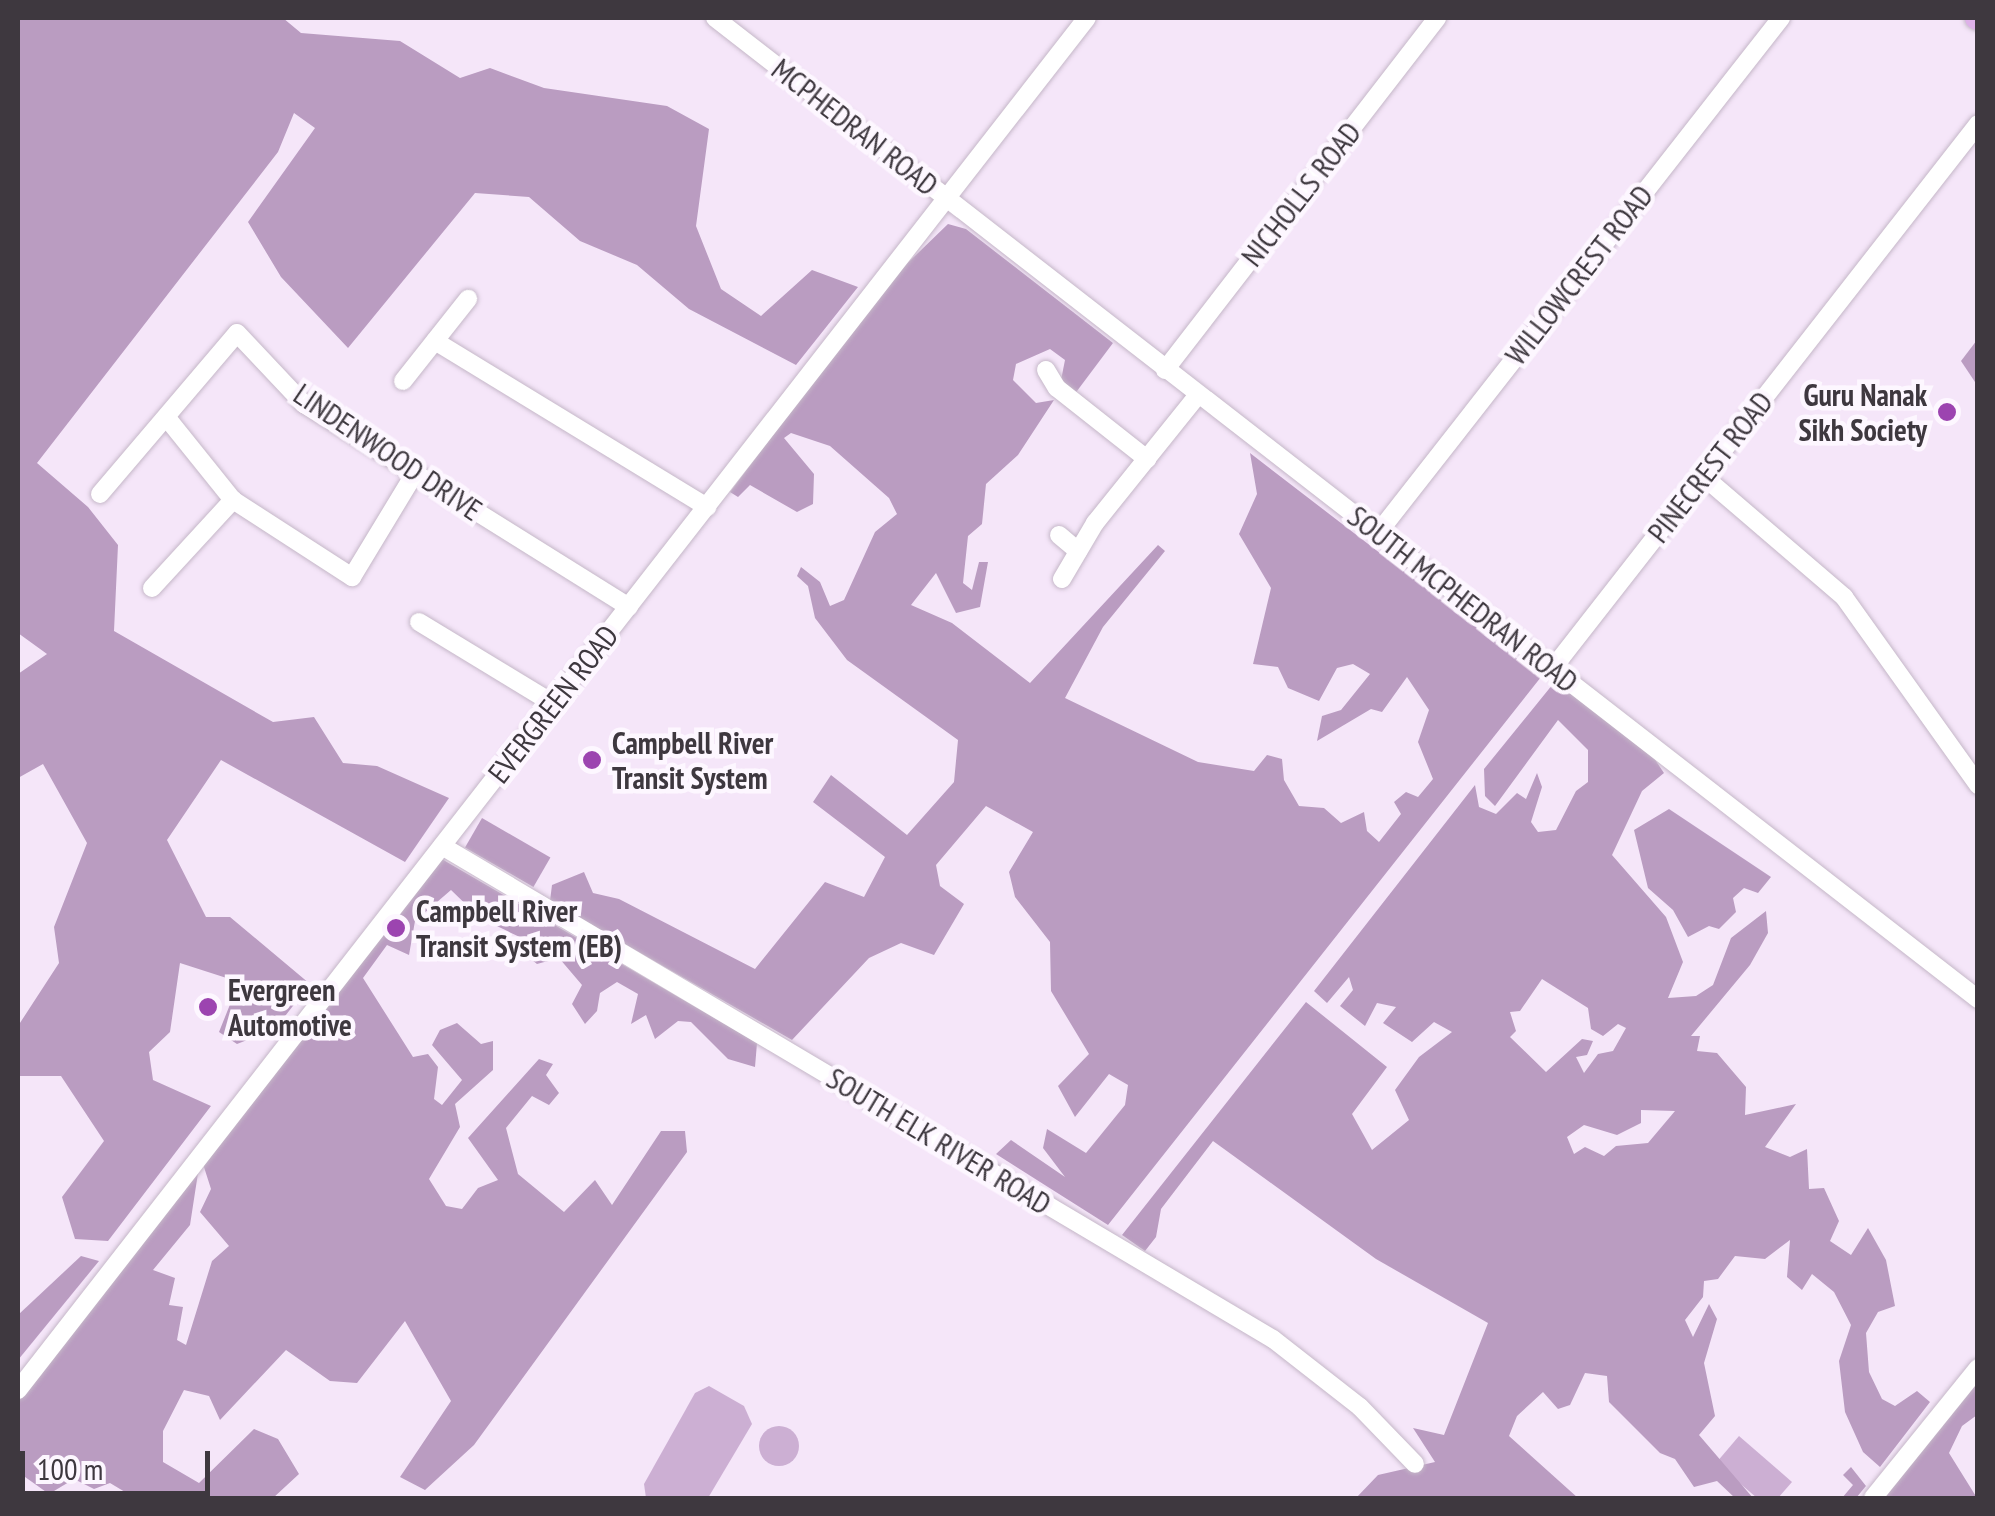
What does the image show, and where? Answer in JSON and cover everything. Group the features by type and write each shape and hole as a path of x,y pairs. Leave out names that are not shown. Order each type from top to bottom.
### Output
{"street":[{"name":"MCPHEDRAN ROAD","path":"716,18 740,25 948,198"},
{"name":"EVERGREEN ROAD","path":"18,1390 1087,18"},
{"name":"NICHOLLS ROAD","path":"1165,370 1436,18"},
{"name":"WILLOWCREST ROAD","path":"1378,533 1781,18"},
{"name":"PINECREST ROAD","path":"1553,668 1978,124"},
{"name":"SOUTH MCPHEDRAN ROAD","path":"948,198 1978,999"},
{"path":"403,381 468,299"},
{"name":"LINDENWOOD DRIVE","path":"100,494 237,333 304,404 629,608"},
{"path":"435,341 707,507"},
{"path":"1046,370 1057,388 1147,459"},
{"path":"1062,579 1078,550 1198,396"},
{"path":"167,418 234,500 352,577 415,473"},
{"path":"1703,476 1844,597 1978,785"},
{"path":"152,588 234,500"},
{"path":"1060,536 1078,550"},
{"path":"419,622 554,704"},
{"name":"SOUTH ELK RIVER ROAD","path":"442,846 1273,1339 1360,1406 1415,1464"},
{"path":"1873,1498 1978,1368"}],"shaded area":[{"path":"18,18 283,18 301,33 400,41 460,78 490,68 544,88 667,106 709,129 696,226 721,289 761,316 812,270 858,287 796,365 689,309 637,265 580,241 529,197 475,193 348,348 281,277 248,222 315,128 294,113 278,152 37,463 88,507 118,545 114,631 273,722 314,717 343,763 377,766 449,798 405,862 221,760 167,840 206,917 230,917 310,984 275,1029 237,1044 219,1032 239,982 180,963 170,1032 149,1052 153,1080 211,1106 108,1241 75,1239 62,1197 104,1141 61,1076 18,1076 18,1026 59,963 54,927 87,843 43,764 18,778 18,674 47,654 18,633"},
{"path":"948,224 966,229 1113,343 1074,395 1060,385 1065,360 1050,349 1016,364 1013,380 1036,403 1054,400 1018,455 986,484 982,524 968,536 963,583 972,590 979,562 988,562 980,607 956,613 936,573 911,605 952,623 1030,683 1158,545 1165,551 1103,627 1065,698 1198,762 1254,771 1267,755 1282,759 1284,780 1299,806 1324,808 1341,823 1364,812 1367,831 1379,842 1401,814 1394,802 1406,792 1418,797 1433,779 1418,742 1429,710 1407,677 1382,712 1371,709 1317,741 1322,716 1341,710 1370,674 1353,664 1337,668 1319,701 1288,688 1278,667 1253,664 1271,588 1239,534 1257,494 1250,453 1541,677 1108,1225 996,1154 1011,1140 1065,1177 1043,1148 1047,1129 1086,1153 1125,1105 1128,1085 1109,1074 1075,1117 1058,1086 1089,1054 1051,991 1050,942 1015,897 1009,872 1033,832 986,806 936,865 940,886 964,904 934,955 901,943 869,958 792,1040 550,901 552,885 584,872 593,893 619,899 755,969 825,882 864,897 885,857 813,802 831,775 907,835 954,782 958,740 847,660 815,618 808,586 797,576 801,567 820,582 830,606 844,600 875,532 897,514 889,498 830,446 791,433 784,438 814,474 813,504 797,512 750,485 738,497 730,492 889,281"},
{"path":"1977,340 1978,385 1961,361"},
{"path":"1557,679 1650,752 1664,773 1642,791 1612,855 1666,917 1683,962 1668,998 1696,996 1713,985 1731,938 1766,911 1768,933 1750,965 1691,1036 1700,1036 1697,1051 1717,1053 1746,1087 1745,1115 1796,1104 1765,1147 1790,1157 1807,1149 1809,1189 1824,1188 1839,1221 1830,1241 1851,1255 1868,1228 1886,1260 1895,1306 1878,1312 1866,1333 1869,1372 1882,1399 1895,1406 1917,1391 1930,1402 1880,1467 1863,1452 1845,1412 1839,1361 1851,1325 1834,1292 1812,1274 1802,1290 1787,1277 1790,1240 1765,1259 1735,1256 1718,1279 1704,1281 1703,1297 1685,1320 1693,1337 1709,1304 1717,1319 1704,1363 1715,1416 1699,1435 1753,1498 1735,1498 1717,1481 1694,1487 1675,1459 1660,1453 1609,1402 1607,1376 1585,1373 1570,1405 1558,1409 1543,1392 1517,1416 1509,1436 1578,1498 1356,1498 1378,1475 1435,1462 1413,1428 1444,1435 1488,1323 1376,1259 1213,1141 1161,1209 1156,1237 1145,1251 1122,1235 1306,1002 1387,1067 1352,1114 1372,1150 1409,1120 1395,1090 1419,1057 1452,1032 1434,1022 1412,1042 1383,1023 1396,1007 1377,1003 1365,1026 1340,1006 1353,990 1349,977 1327,1003 1314,991 1475,785 1479,807 1496,814 1517,793 1526,799 1537,773 1542,787 1531,822 1538,832 1556,830 1576,791 1588,782 1588,750 1558,720 1495,806 1485,796 1484,769","holes":["1542,979 1588,1008 1591,1029 1603,1036 1618,1024 1626,1028 1613,1051 1598,1054 1584,1073 1576,1057 1587,1055 1593,1041 1582,1039 1546,1072 1510,1037 1516,1031 1510,1012 1520,1011","1641,1110 1675,1111 1648,1143 1616,1146 1604,1156 1585,1147 1574,1154 1567,1137 1584,1125 1617,1135 1641,1123"]},
{"path":"1669,809 1771,877 1758,893 1744,888 1733,898 1736,912 1719,929 1709,926 1688,937 1673,910 1648,888 1634,830"},
{"path":"482,818 550,857 533,887 465,847"},
{"path":"440,858 757,1043 755,1067 728,1059 691,1022 678,1021 655,1039 646,1015 631,1024 638,994 617,982 600,993 597,1011 585,1024 572,1004 582,985 559,958 537,964 521,951 526,940 480,918 451,890 415,921 409,955 387,945 363,978 413,1057 428,1054 438,1067 434,1099 442,1105 462,1080 432,1045 440,1030 457,1023 481,1044 493,1041 493,1070 455,1104 460,1127 429,1179 446,1206 462,1209 478,1188 498,1180 468,1138 539,1059 553,1064 546,1075 559,1093 549,1105 532,1096 506,1128 518,1174 564,1212 595,1180 612,1205 661,1131 685,1131 687,1152 474,1445 425,1490 400,1477 451,1401 405,1321 357,1383 330,1381 286,1350 220,1420 209,1396 184,1390 163,1431 163,1462 199,1483 254,1429 278,1439 299,1474 273,1498 135,1498 110,1483 94,1489 74,1479 49,1494 18,1472 18,1402 198,1173 190,1225 153,1270 175,1278 169,1305 183,1307 177,1340 186,1345 212,1261 229,1246 200,1212 211,1189 203,1164"},
{"path":"81,1256 99,1261 18,1360 18,1315"},
{"path":"1977,1381 1977,1415 1962,1426 1949,1453 1977,1498 1883,1498"},
{"path":"709,1386 744,1406 752,1424 708,1498 646,1498 644,1484 695,1393"},
{"path":"779,1426 793,1432 799,1446 793,1460 779,1466 765,1460 759,1446 765,1432"},
{"path":"1739,1436 1792,1482 1778,1498 1757,1498 1716,1463"},
{"path":"1851,1467 1866,1486 1856,1498 1842,1498 1853,1485 1843,1475"}],"place":[{"name":"Guru Nanak Sikh Society","path":"1947,412"},
{"name":"Campbell River Transit System","path":"592,760"},
{"name":"Campbell River Transit System (EB)","path":"396,928"},
{"name":"Evergreen Automotive","path":"208,1007"}]}
